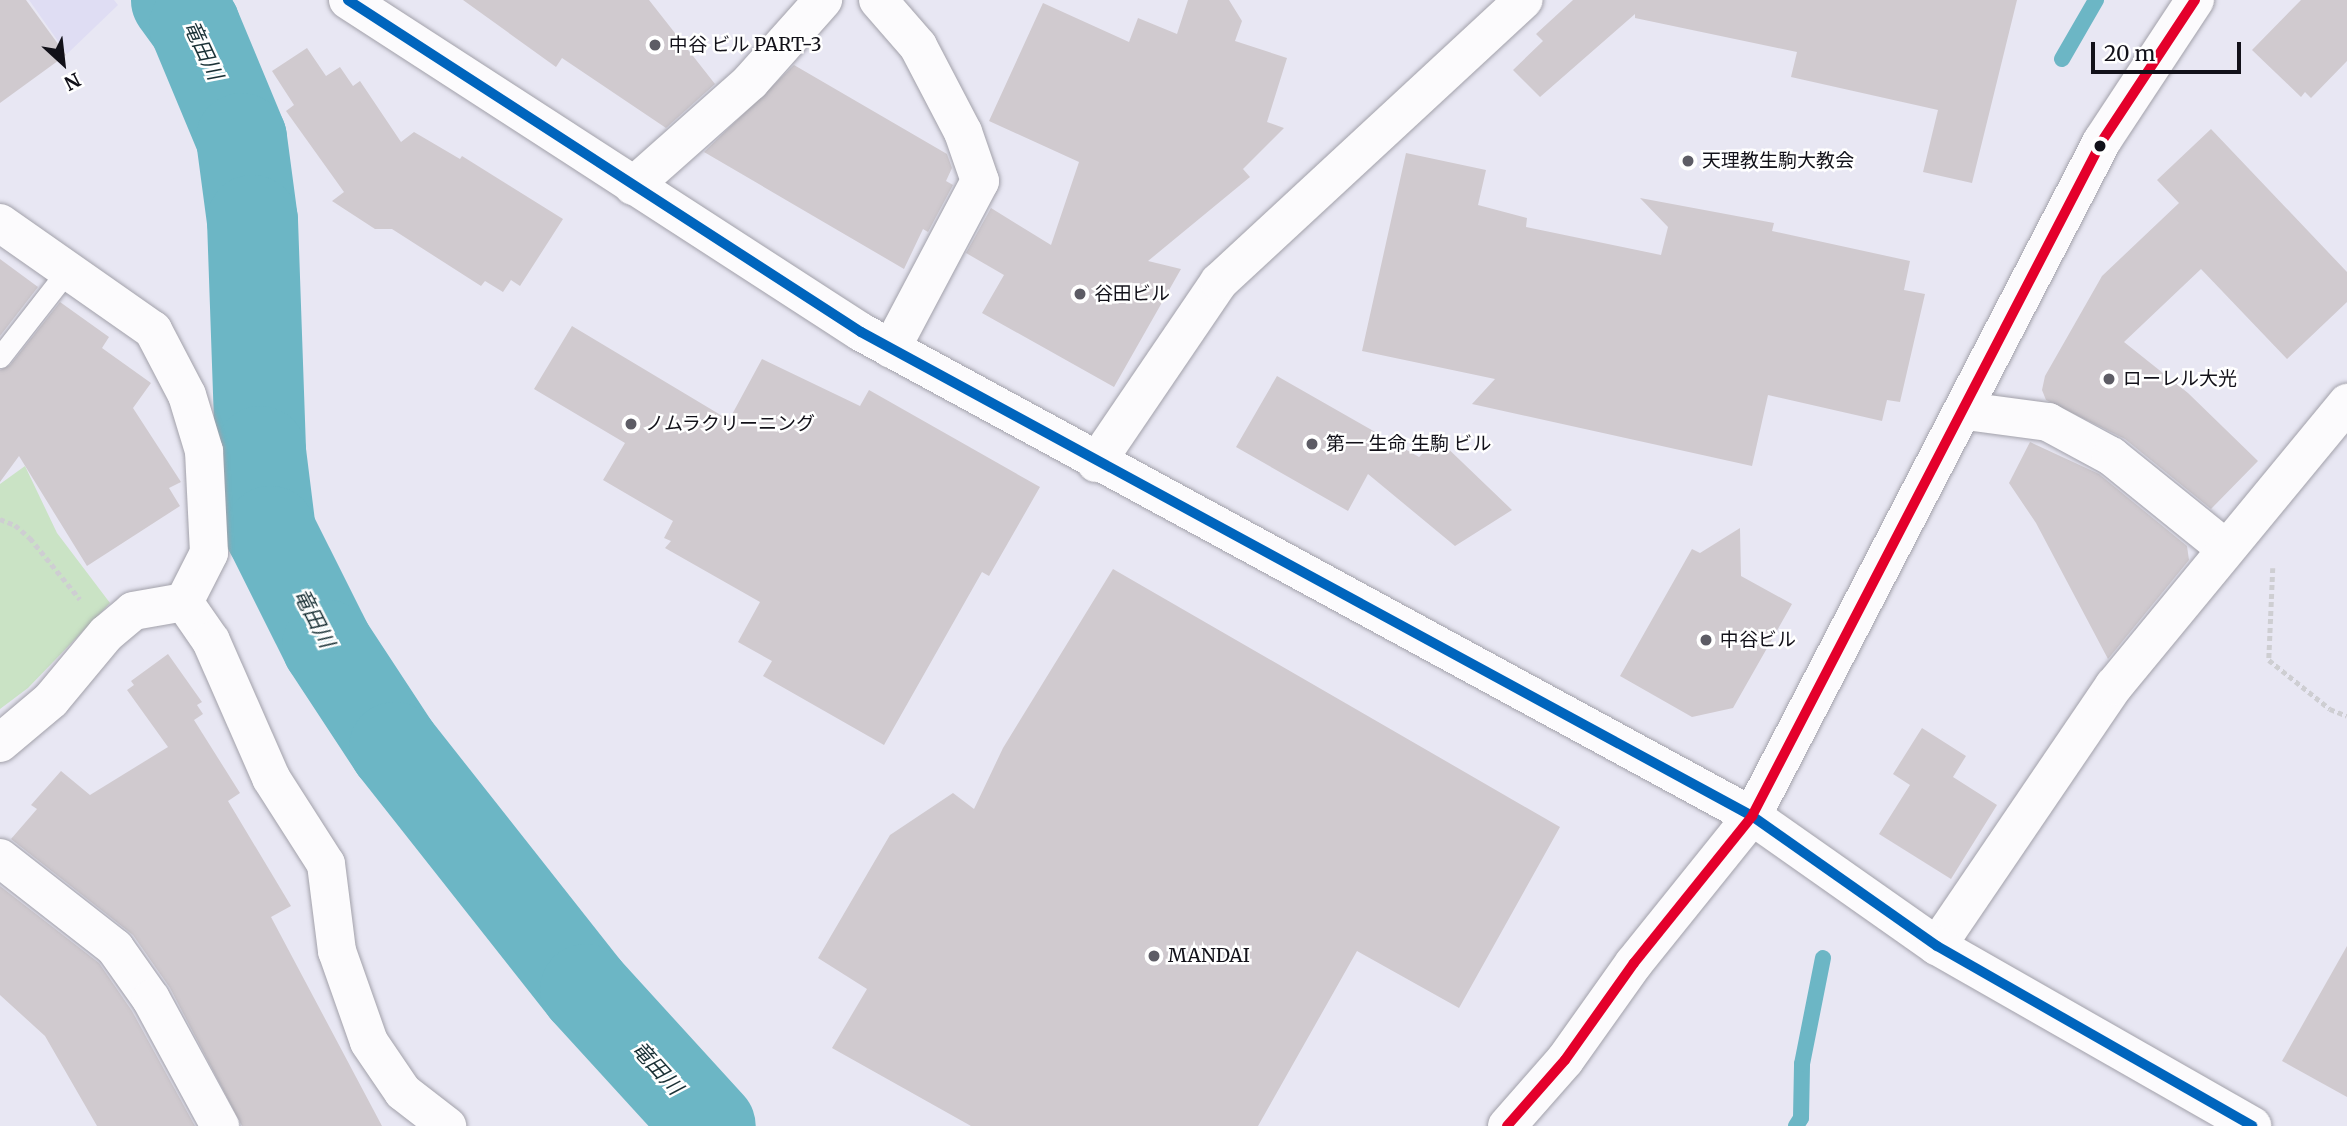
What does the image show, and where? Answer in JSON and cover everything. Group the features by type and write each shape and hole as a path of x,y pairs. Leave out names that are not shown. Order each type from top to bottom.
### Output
{"street":[{"path":"348,0 633,186 891,349 1096,463 1752,816 1937,946 2252,1126"},
{"path":"633,186 750,82 822,0"},
{"path":"877,0 918,46 963,132 979,181 891,349"},
{"path":"1096,463 1219,282 1523,0"},
{"path":"1507,1126 1565,1060 1634,963 1752,816 1922,482 1966,411 2102,141 2195,0"},
{"path":"0,223 153,330 187,395 204,451 209,553 184,602"},
{"path":"1937,946 2114,686 2347,403"},
{"path":"1966,411 2048,422 2111,456 2225,548"},
{"path":"0,743 51,701 106,634 134,611 184,602"},
{"path":"184,602 211,641 271,778 326,864 337,951 369,1042 403,1092 447,1126"},
{"path":"0,858 115,948 151,999 220,1126"}],"lane":[{"path":"0,357 68,270"}],"path":[{"path":"0,519 15,525 30,538 106,634"},
{"path":"2273,565 2269,660 2330,709 2347,716"}],"shaded area":[{"path":"29,0 114,0 118,5 67,54"}],"green space":[{"path":"25,466 57,533 110,603 28,688 0,709 0,484"}],"building":[{"path":"0,0 26,0 66,55 0,103"},
{"path":"463,0 649,0 715,84 666,128 562,58 556,67"},
{"path":"1188,0 1229,0 1242,21 1235,41 1287,58 1267,122 1284,128 1243,169 1250,177 1148,261 1181,269 1114,387 982,313 1004,275 966,253 991,208 1051,245 1079,162 989,121 1043,3 1129,42 1138,18 1177,34"},
{"path":"1573,0 2017,0 1972,183 1923,172 1938,110 1791,77 1797,52 1635,18 1635,14 1540,97 1513,70 1543,41 1536,34"},
{"path":"2301,0 2347,0 2347,61 2311,98 2305,92 2301,97 2252,50"},
{"path":"307,48 326,76 340,67 353,86 360,81 401,142 414,132 460,159 462,156 563,219 520,286 511,280 503,292 485,281 481,286 392,229 375,229 332,201 344,192 286,111 294,105 272,71"},
{"path":"794,65 947,154 952,168 946,181 953,185 928,232 923,229 904,269 704,152"},
{"path":"2211,129 2347,272 2347,302 2287,359 2201,269 2124,342 2188,393 2258,461 2211,509 2125,439 2046,400 2042,390 2045,376 2102,276 2179,203 2157,180"},
{"path":"1406,153 1486,170 1478,205 1527,218 1526,227 1661,255 1668,227 1640,198 1774,223 1772,231 1910,261 1904,290 1925,294 1900,402 1887,400 1882,421 1768,395 1752,466 1472,404 1495,379 1362,351"},
{"path":"0,259 38,287 0,336"},
{"path":"60,302 109,337 102,348 151,383 133,408 181,482 169,488 180,506 87,566 19,456 0,482 0,370 10,365"},
{"path":"572,326 729,420 762,359 860,406 869,390 1040,487 989,576 982,572 884,745 763,676 772,661 738,642 760,602 665,548 671,541 664,538 673,521 603,480 625,443 534,389"},
{"path":"1277,376 1419,457 1438,439 1512,510 1455,546 1368,474 1348,511 1236,447"},
{"path":"2030,442 2099,474 2187,546 2189,560 2108,659 2036,523 2009,483"},
{"name":"中谷ビル","path":"1740,528 1741,576 1792,604 1733,708 1692,717 1620,676 1692,549 1700,553"},
{"path":"1113,569 1560,827 1459,1008 1357,951 1258,1126 971,1126 832,1048 867,989 818,958 890,835 953,793 974,809 1003,748"},
{"path":"168,654 202,702 197,705 203,714 194,720 240,793 228,801 291,906 271,917 382,1126 242,1126 170,988 133,935 11,839 37,809 31,805 61,771 90,795 168,747 127,690 134,685 131,681"},
{"path":"1922,728 1966,756 1953,777 1997,805 1951,879 1879,834 1910,785 1893,774"},
{"path":"0,886 99,963 132,1011 195,1126 97,1126 45,1036 0,995"},
{"path":"2347,946 2347,1097 2282,1061"}],"waterway":[{"name":"竜田川","path":"176,0 194,25 241,138 252,220 260,451 270,531 327,645 394,747 585,989 710,1126"},
{"path":"2062,59 2096,0"},
{"path":"1796,1126 1801,1118 1802,1064 1823,958"}],"transit line":[{"path":"348,0 861,332 1752,816 1937,946 2252,1126"},
{"path":"1507,1126 1565,1060 1634,963 1752,816 2102,141 2195,0"}],"place":[{"name":"中谷 ビル PART-3","path":"655,45"},
{"name":"天理教生駒大教会","path":"1688,161"},
{"name":"谷田ビル","path":"1080,294"},
{"name":"ローレル大光","path":"2109,379"},
{"name":"ノムラクリーニング","path":"631,424"},
{"name":"第一 生命 生駒 ビル","path":"1312,444"},
{"name":"中谷ビル","path":"1706,640"},
{"name":"MANDAI","path":"1154,956"}]}
